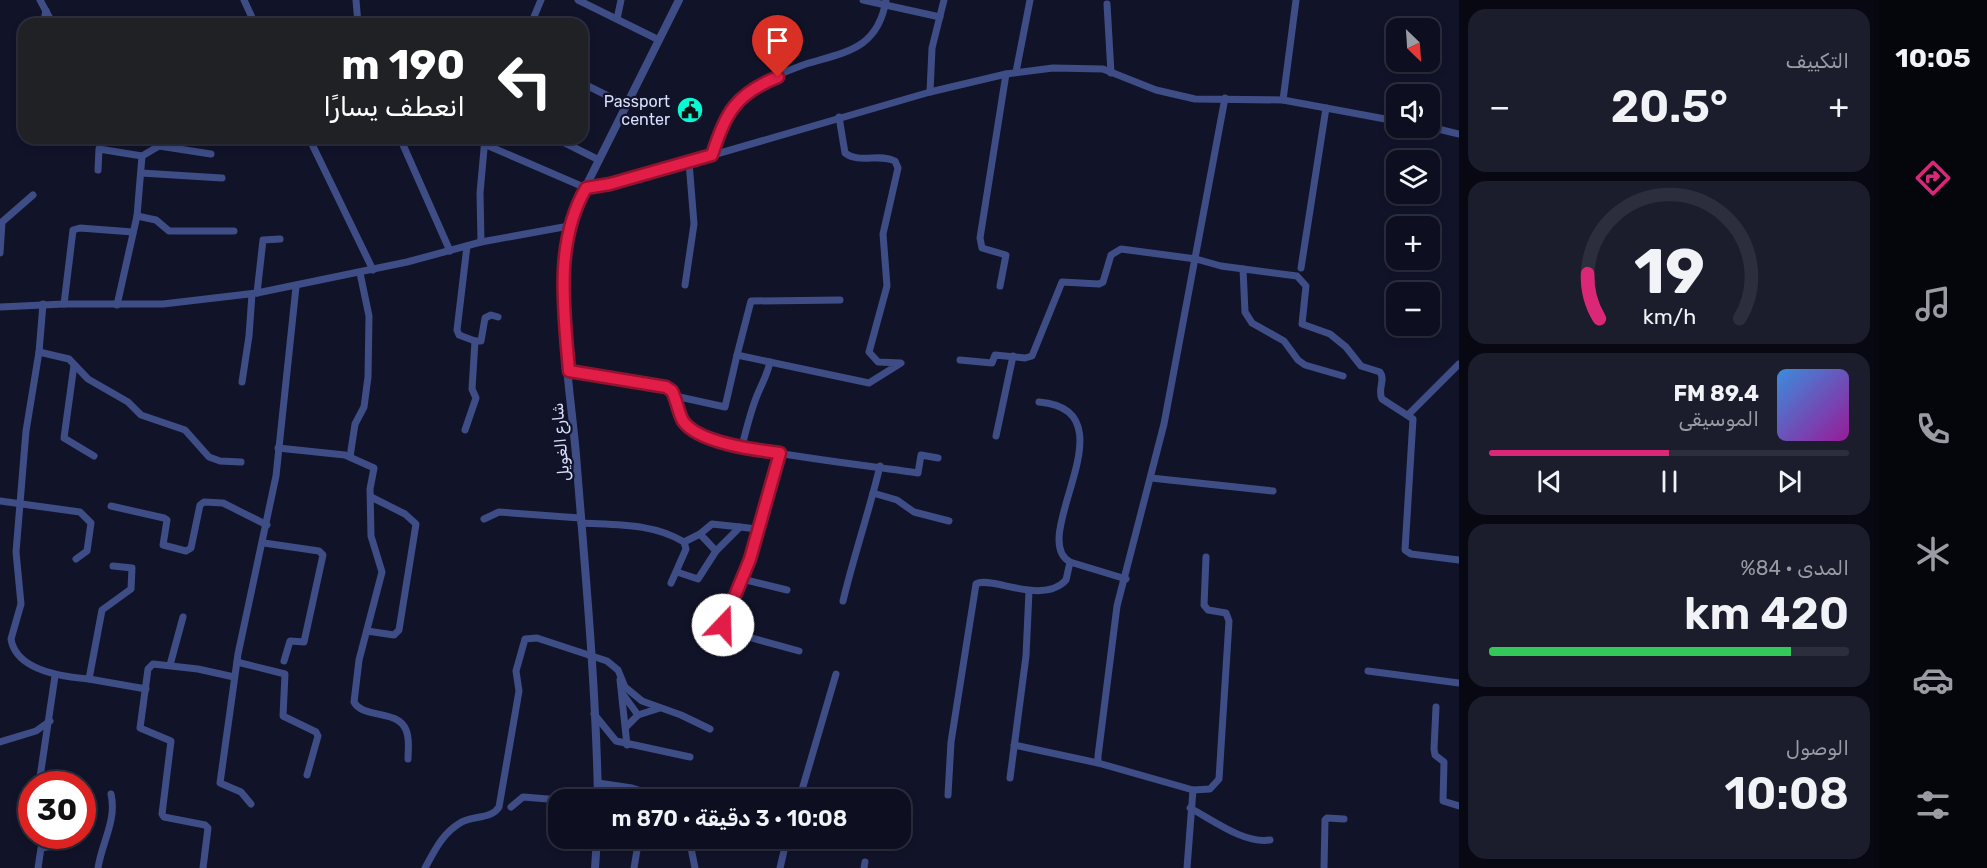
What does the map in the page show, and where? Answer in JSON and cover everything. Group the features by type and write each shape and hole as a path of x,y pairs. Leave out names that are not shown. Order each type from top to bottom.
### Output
{"street":[{"path":"40,0 50,18"},
{"path":"244,0 252,18"},
{"path":"356,0 358,18"},
{"path":"534,18 541,0"},
{"path":"578,0 659,40"},
{"path":"617,19 621,0"},
{"name":"شارع الغويل","path":"598,789 569,371 564,260 569,226 599,160 679,0"},
{"path":"863,0 885,2 940,17"},
{"path":"930,92 932,48 944,0"},
{"path":"1016,72 1030,0"},
{"path":"1283,99 1296,0"},
{"path":"712,155 724,118 754,86 804,65 853,50 877,28 885,2"},
{"path":"1107,4 1112,73"},
{"path":"44,18 46,11"},
{"path":"491,144 586,188 610,184 689,162 930,92 1016,72 1080,67 1103,69 1176,95 1195,99 1283,99 1386,119"},
{"path":"1000,286 1006,255 982,248 980,238 1006,74"},
{"path":"588,86 626,105"},
{"path":"1098,764 1117,606 1151,478 1196,259 1225,98"},
{"path":"1301,268 1326,108"},
{"path":"737,355 869,383 901,363 878,362 869,352 886,286 883,234 898,168 895,160 890,158 860,158 845,153 839,117"},
{"path":"1440,129 1459,134"},
{"path":"312,144 373,270"},
{"path":"403,144 450,251"},
{"path":"481,242 480,192 484,144"},
{"path":"567,144 599,160"},
{"path":"98,170 99,149 142,156 159,146 211,154"},
{"path":"117,305 137,216 142,156"},
{"path":"686,285 694,224 689,162"},
{"path":"141,173 222,178"},
{"path":"0,253 2,222 33,195"},
{"path":"137,216 156,220 170,231 234,231"},
{"path":"0,307 43,304 163,304 254,294 360,273 481,242 569,226"},
{"path":"64,304 73,230 80,228 133,232"},
{"path":"242,382 263,240 280,239"},
{"path":"467,246 456,330 459,335 481,341 485,318 491,315 498,317"},
{"path":"960,360 992,363 995,355 1029,358 1034,354 1062,282 1099,284 1103,282 1114,252 1120,249 1136,249 1196,259 1221,266 1297,276 1302,280 1307,294 1302,324 1330,334 1346,347 1361,366 1380,372 1383,378 1380,391 1382,399 1409,414 1413,419 1406,550 1411,554 1459,560"},
{"path":"1243,269 1245,312 1252,323 1284,341 1298,360 1343,376"},
{"path":"351,457 355,423 364,407 368,377 369,316 360,273"},
{"path":"251,804 241,792 220,783 234,677 264,543 276,476 296,287"},
{"path":"675,396 725,407 751,301 840,300"},
{"path":"43,304 39,352 26,431 16,552 21,604 11,643 17,653 31,664 56,676 146,689"},
{"path":"465,430 476,398 472,389 475,341"},
{"path":"39,352 69,359 91,381 128,402 141,415 186,430 209,458 241,462"},
{"path":"996,436 1013,356"},
{"path":"742,446 750,412 760,387 767,379 770,362"},
{"path":"1409,414 1459,364"},
{"path":"74,366 64,438 94,456"},
{"path":"569,371 666,387 675,396 679,413 690,429 699,435 742,446 918,473 921,455 938,458"},
{"path":"1039,402 1055,403 1069,411 1079,424 1081,440 1062,522 1060,548 1063,556 1070,562 1126,579"},
{"path":"278,448 351,457 374,468 370,496 371,537 382,570 359,660 354,702 359,709 386,715 402,724 407,732 408,759"},
{"path":"780,453 753,549 723,622 725,628 730,632 799,651"},
{"path":"843,601 880,466"},
{"path":"1151,478 1273,491"},
{"path":"873,493 897,500 914,512 949,521"},
{"path":"367,631 394,635 399,630 416,524 412,518 370,496"},
{"path":"0,501 21,502 80,512 89,518 91,523 87,551 76,559"},
{"path":"111,506 164,518 167,520 163,545 186,551 191,548 200,506 204,502 223,503 267,525"},
{"path":"484,519 499,512 645,527 669,533 684,542 686,549 671,583"},
{"path":"684,542 700,534 712,524 757,529"},
{"path":"677,572 698,579 716,551 740,526"},
{"path":"700,534 716,551"},
{"path":"264,543 319,551 323,555 304,642 290,641 284,661"},
{"path":"1014,745 1193,789 1209,789 1219,779 1229,621 1226,613 1208,610 1204,605 1206,557"},
{"path":"948,795 951,742 976,584 987,581 1029,591 1064,583 1070,572 1070,562"},
{"path":"88,679 103,608 131,589 132,568 113,566"},
{"path":"742,579 787,590"},
{"path":"1010,778 1026,656 1025,627 1029,591"},
{"path":"170,665 183,617"},
{"path":"425,868 443,836 461,822 491,814 499,807 519,691 516,671 525,639 537,638 614,666 625,687 634,696 710,729"},
{"path":"237,662 285,674 283,716 317,734 307,775"},
{"path":"203,868 208,828 206,825 164,817 162,814 171,741 140,728 146,689 151,666 170,665 234,677"},
{"path":"1368,671 1459,683"},
{"path":"802,789 836,674"},
{"path":"619,675 627,745"},
{"path":"41,771 56,676"},
{"path":"621,691 638,715"},
{"path":"1436,706 1434,749 1435,755 1444,762 1443,801 1459,806"},
{"path":"626,727 638,715 660,708"},
{"path":"594,714 612,738 627,745 690,757"},
{"path":"0,742 36,731 50,721"},
{"path":"598,783 620,789"},
{"path":"1187,868 1193,789"},
{"path":"98,868 101,850 113,820 111,794"},
{"path":"511,807 523,797 548,799"},
{"path":"1190,808 1247,837 1257,841 1270,840"},
{"path":"1324,868 1325,820 1327,818 1344,819"},
{"path":"38,868 41,849"},
{"path":"595,868 596,849"},
{"path":"634,868 637,849"},
{"path":"691,849 695,868"},
{"path":"780,868 784,849"}],"place":[{"name":"Passport center","path":"690,110"}],"route":[{"path":"723,625 750,559 780,453 756,450 699,435 684,421 672,391 666,387 569,371 564,260 569,226 579,198 586,188 610,184 712,155 724,118 739,100 754,86 778,77"}]}
